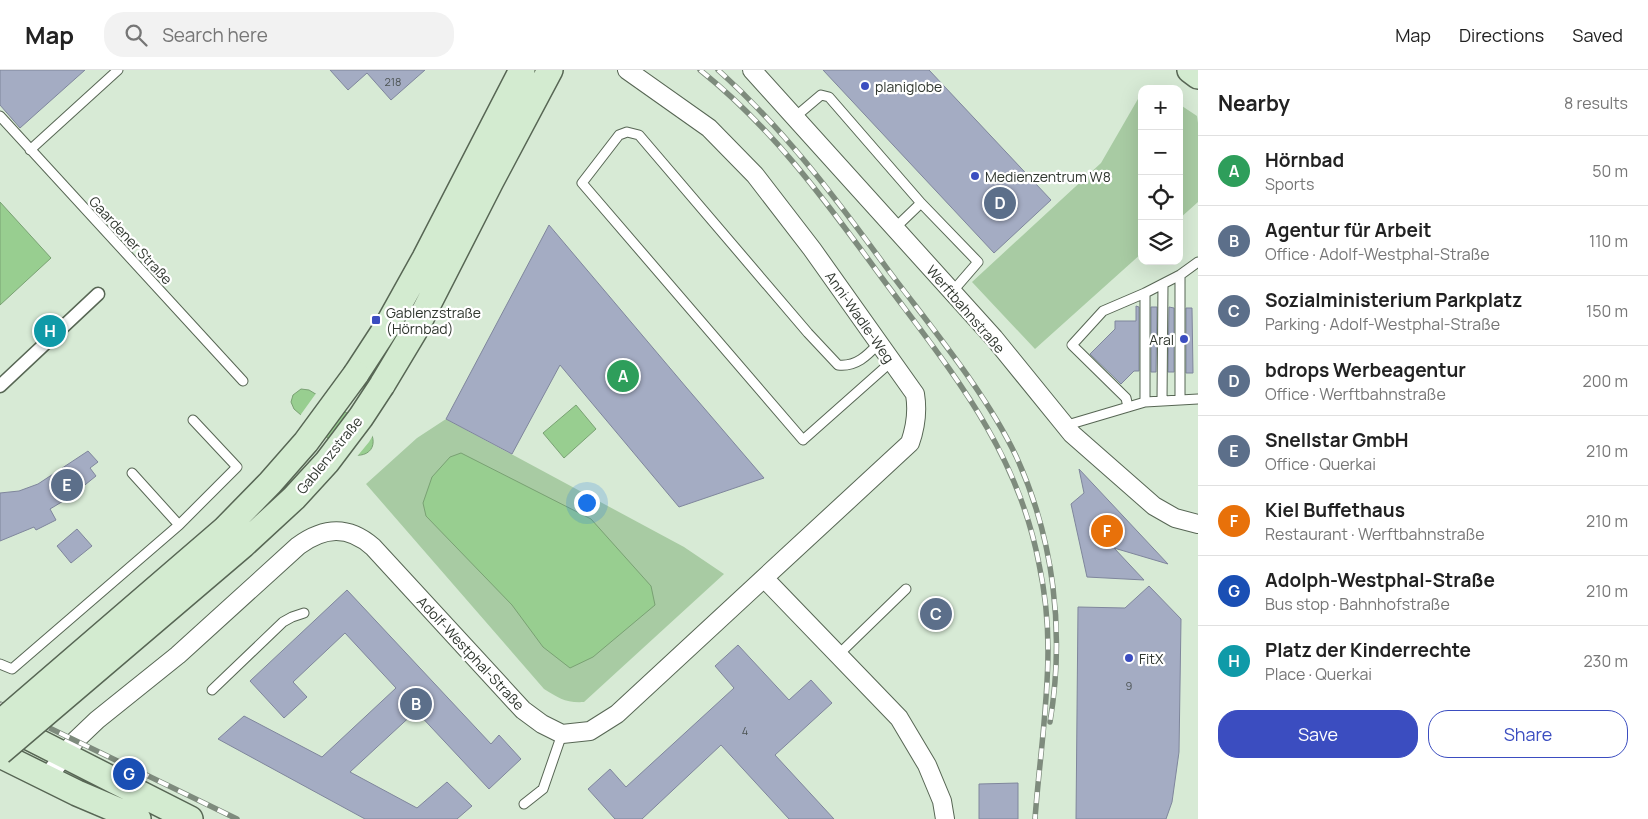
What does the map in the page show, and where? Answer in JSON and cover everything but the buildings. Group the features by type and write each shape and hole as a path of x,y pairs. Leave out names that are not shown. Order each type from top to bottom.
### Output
{"main road":[{"name":"Gablenzstraße","path":"0,723 226,529 306,442 356,374 386,328 421,265 522,70"},
{"name":"Gablenzstraße","path":"0,754 243,546 294,498 327,462 382,385 424,312 550,70"},
{"path":"1190,70 1198,76"},
{"path":"0,723 190,819"},
{"path":"0,754 47,778 138,819"}],"street":[{"name":"Anni-Wadle-Weg","path":"627,70 709,128 755,176 812,249 915,394 917,406 916,424 910,443 764,578"},
{"name":"Werftbahnstraße","path":"752,70 994,338 1064,426 1154,506 1175,518 1198,524"},
{"path":"0,386 98,294"},
{"name":"Adolf-Westphal-Straße","path":"47,778 75,741 97,720 178,655 298,546 315,535 333,531 356,535 373,547 523,710 542,724 562,734"},
{"path":"562,734 590,731 617,714 764,578 899,718 926,766 942,801 945,819"}],"lane":[{"path":"30,150 118,70"},
{"path":"795,117 821,95 829,98 921,203 978,262 952,292"},
{"name":"Gaardener Straße","path":"0,116 244,381"},
{"path":"879,343 865,358 847,366 838,365 808,333 639,135 627,132 620,135 582,184 803,440 891,362"},
{"path":"895,228 921,203"},
{"path":"1128,407 1126,398 1072,345 1103,311 1163,284 1198,262"},
{"path":"1180,275 1180,400"},
{"path":"1162,401 1163,284"},
{"path":"1145,293 1145,402"},
{"path":"1064,426 1145,402 1198,399"},
{"path":"0,664 12,670 179,525 237,467 193,420"},
{"path":"132,473 179,525"},
{"path":"838,655 906,589"},
{"path":"212,690 283,622 292,616 304,613"},
{"path":"524,804 544,789 562,734"}],"shaded area":[{"path":"1138,99 1138,257 1035,349 972,282 1101,163"},
{"path":"1183,107 1197,116 1198,202 1183,215"},
{"path":"0,202 51,258 0,305"},
{"path":"301,389 309,390 365,424 373,438 371,450 360,455 344,452 294,409 291,402 293,395"},
{"path":"576,405 596,429 564,458 543,433"},
{"path":"446,419 684,547 724,574 584,702 567,701 554,695 544,689 366,484 417,438"},
{"path":"461,453 591,519 651,586 655,605 593,657 570,668 543,647 512,605 426,516 423,503 432,477 450,457"}],"pier":[{"path":"317,392 344,408 323,437 299,417"},
{"path":"367,422 375,432 369,442 355,459 342,454"}],"railway":[{"path":"700,70 751,116 798,168 841,222 956,378 998,447 1015,483 1029,522 1039,564 1047,629 1047,693 1035,819"},
{"path":"718,70 742,92 786,139 847,215 973,383 989,407 1016,456 1039,520 1053,586 1056,654 1050,722"},
{"path":"0,704 237,819"}],"place":[{"name":"planiglobe","path":"865,86"},
{"name":"Medienzentrum W8","path":"975,176"},
{"name":"bdrops Werbeagentur","path":"1000,203"},
{"name":"Gablenzstraße (Hörnbad)","path":"376,320"},
{"name":"Platz der Kinderrechte","path":"50,331"},
{"name":"Aral","path":"1184,339"},
{"name":"Hörnbad","path":"623,376"},
{"name":"Snellstar GmbH","path":"67,485"},
{"name":"Kiel Buffethaus","path":"1107,531"},
{"name":"Sozialministerium Parkplatz","path":"936,614"},
{"name":"FitX","path":"1129,658"},
{"name":"Agentur für Arbeit","path":"416,704"},
{"name":"Adolph-Westphal-Straße","path":"129,774"}]}
